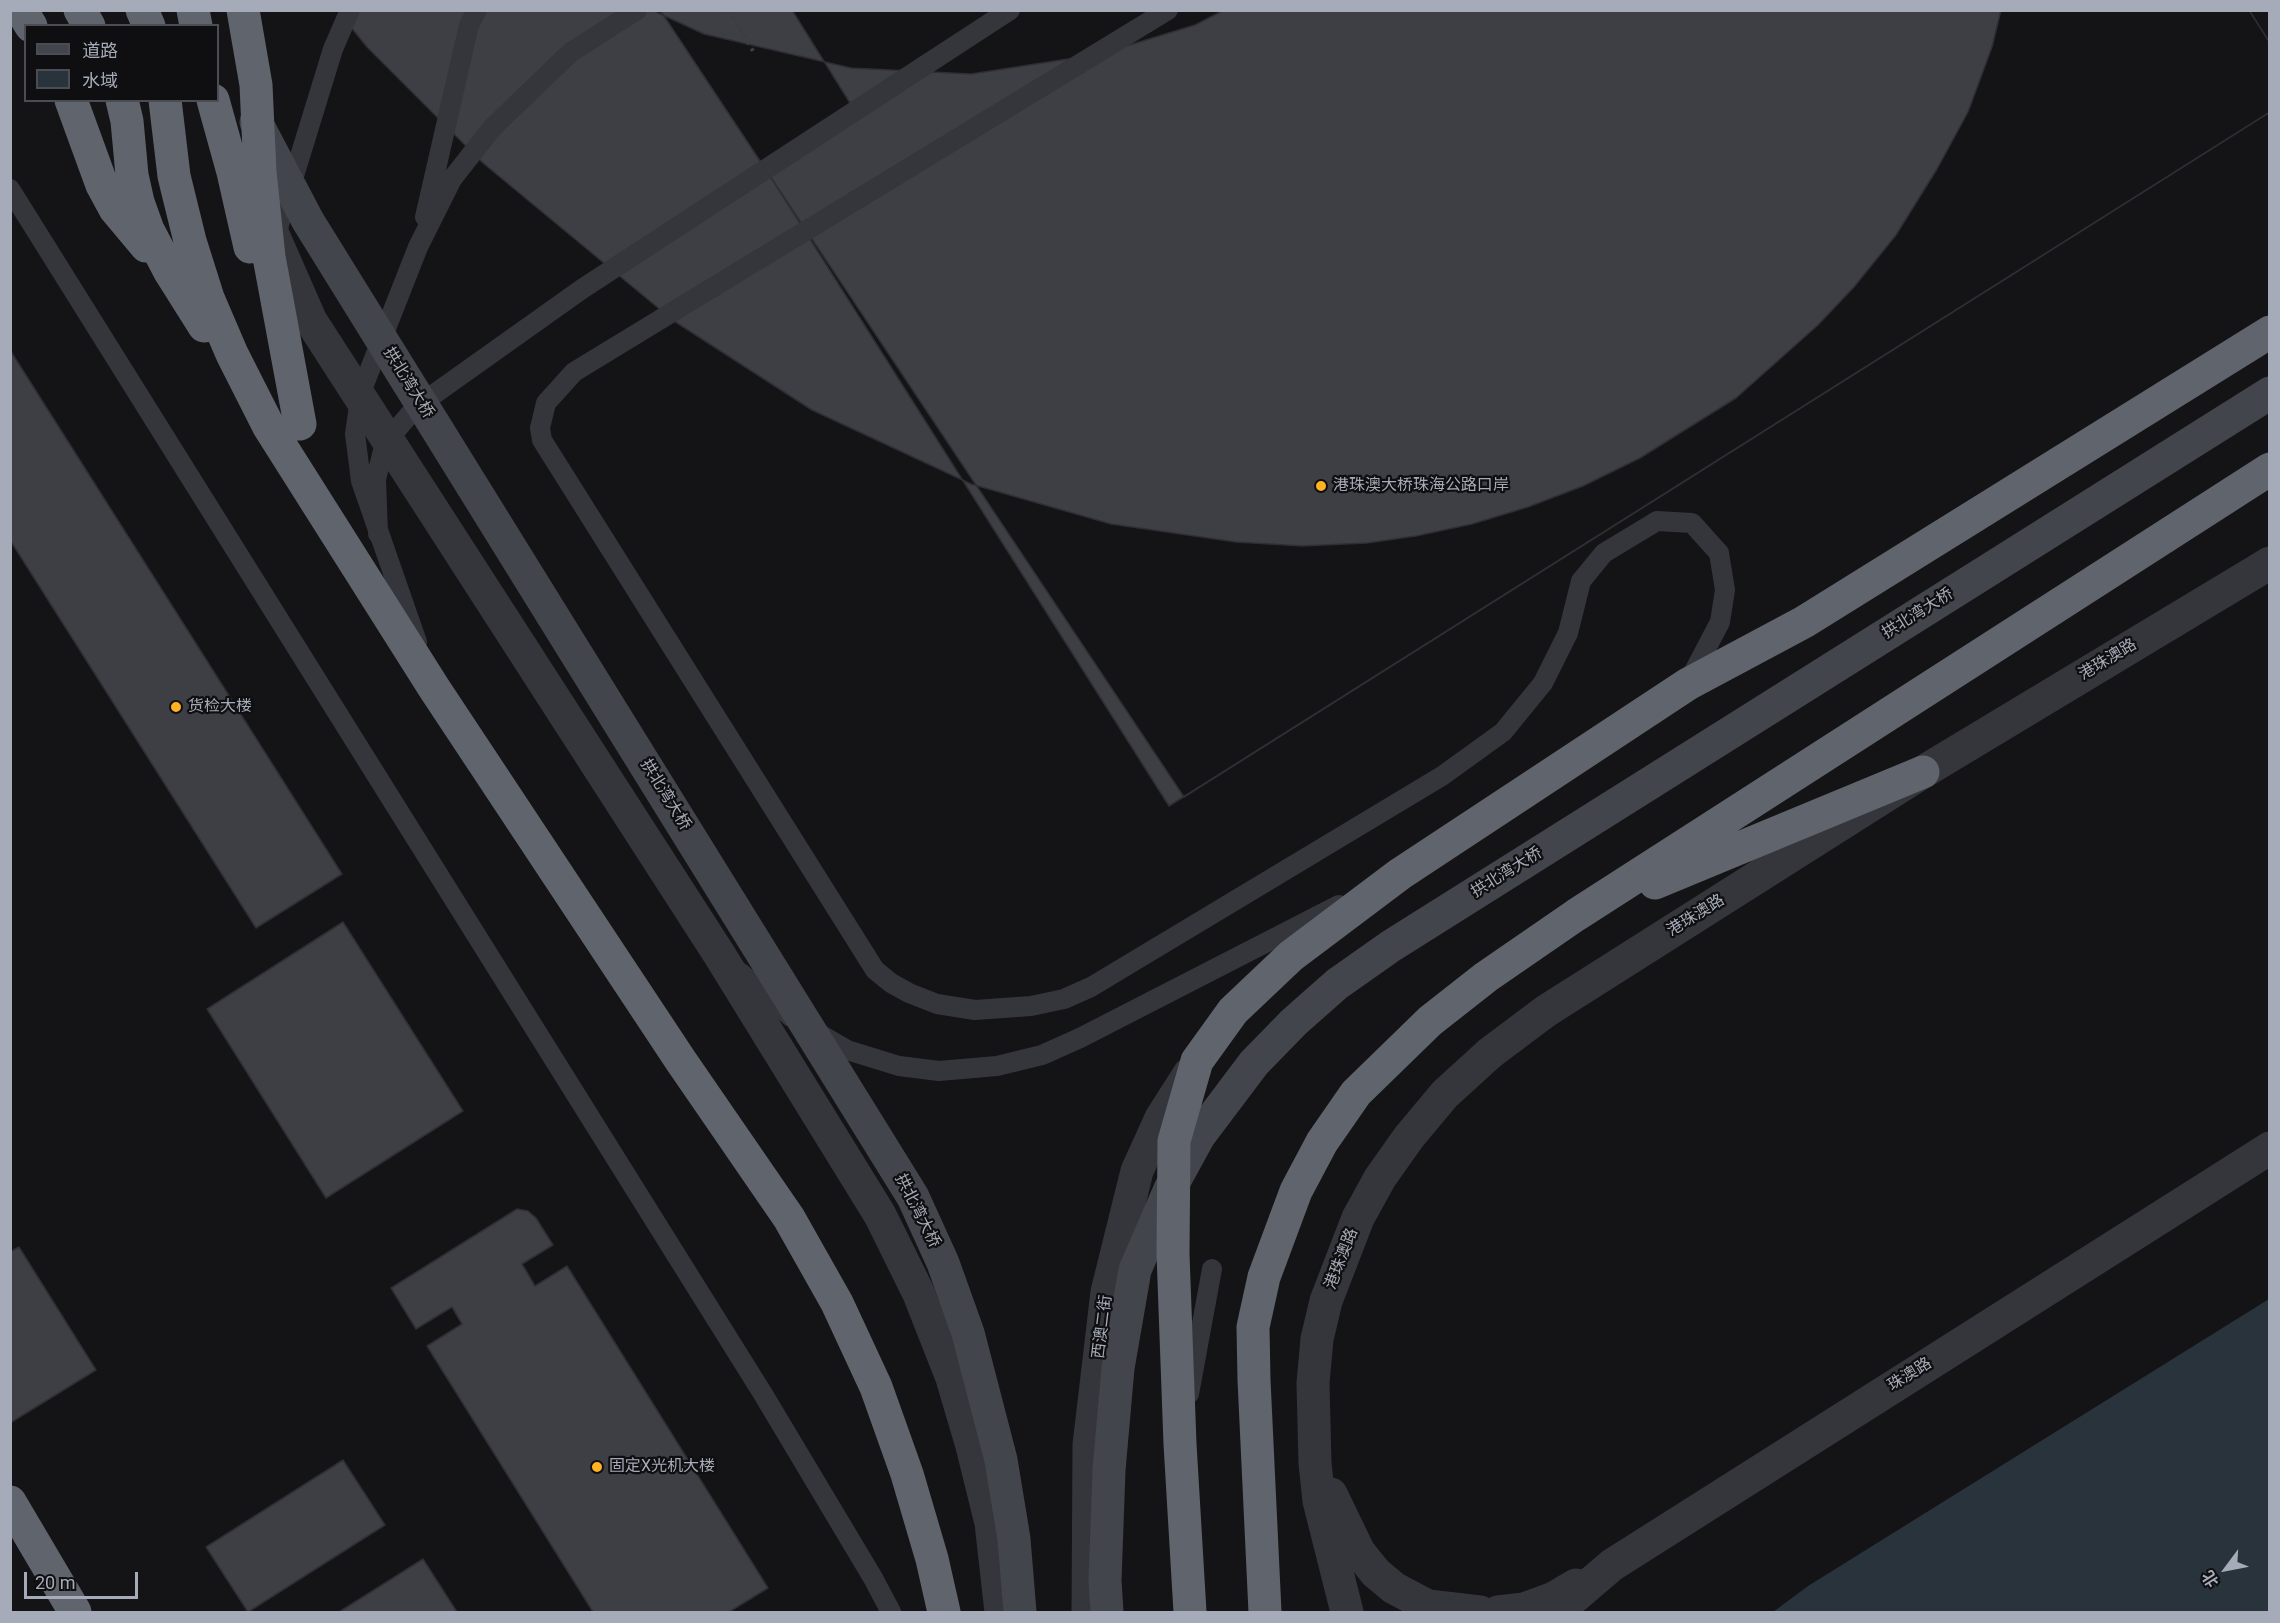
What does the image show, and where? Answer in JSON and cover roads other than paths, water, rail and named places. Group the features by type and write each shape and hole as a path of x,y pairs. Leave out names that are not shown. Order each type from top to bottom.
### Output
{"highway":[{"path":"21,10 30,24"},
{"path":"80,10 88,24"},
{"path":"142,10 148,24"},
{"path":"243,10 256,85 260,172 284,425"},
{"path":"226,92 233,172 255,271 284,425 310,495 434,688 681,1061 789,1218 837,1304 876,1387 907,1474 932,1559 944,1612"},
{"path":"72,102 102,185 115,209 170,272 284,425"},
{"path":"122,102 138,202 148,230 170,272"},
{"path":"165,102 174,176 190,241 208,298 232,354 284,425"},
{"path":"1190,1612 1180,1444 1173,1254 1174,1141 1197,1061 1233,1011 1292,956 1400,874 1688,684 1804,622 2270,332"},
{"path":"1265,1612 1253,1327 1264,1276 1296,1191 1322,1142 1356,1093 1430,1021 1486,978 1576,915 2270,469"},
{"path":"1576,915 1923,772"},
{"path":"10,1502 75,1612"}],"main road":[{"name":"拱北湾大桥","path":"235,10 226,92 264,141 308,221 913,1197 943,1263 968,1333 1001,1460 1014,1539 1020,1612"},
{"name":"拱北湾大桥","path":"1107,1612 1105,1581 1109,1470 1118,1368 1135,1270 1170,1189 1199,1136 1254,1063 1294,1022 1337,984 1391,946 2270,393"}],"street":[{"path":"226,92 249,150 264,212 284,263 311,321 719,954 880,1215 919,1294 952,1378 991,1523 1001,1612"},
{"name":"港珠澳路","path":"1315,1425 1313,1383 1317,1339 1326,1301 1341,1260 1358,1218 1380,1178 1409,1137 1445,1094 1491,1053 1546,1011 1923,772 2270,563"},
{"name":"西澳二街","path":"1088,1612 1089,1445 1107,1292 1137,1172 1161,1118 1197,1061"},
{"name":"珠澳路","path":"1557,1612 1616,1562 2270,1148"},
{"path":"1315,1425 1315,1463 1319,1501 1347,1612"},
{"path":"1315,1425 1329,1489 1359,1552 1376,1573 1394,1588 1428,1606 1480,1612"},
{"path":"1498,1612 1524,1610 1554,1598 1616,1562"}],"lane":[{"path":"269,257 333,49 350,10"},
{"path":"418,247 469,26 477,10"},
{"path":"434,688 378,534 362,481 355,434 361,392 418,247 452,179 492,128 571,52 637,10"},
{"path":"378,534 376,479 385,442 416,407 582,289 1010,10"},
{"path":"1168,10 580,369 561,385 546,403 540,428 543,440 875,970 891,983 909,993 937,1004 975,1010 1031,1006 1064,999 1091,987 1442,776 1503,732 1543,683 1568,633 1581,581 1604,553 1657,521 1692,523 1719,553 1725,590 1720,622 1688,684"},
{"path":"10,189 756,1384 873,1578 891,1612"},
{"path":"719,954 796,1021 847,1050 899,1066 939,1071 997,1066 1042,1055 1080,1038 1400,874"},
{"path":"1180,1444 1212,1269"}],"water":[{"path":"2269,1299 2269,1612 1773,1612 1808,1586"}],"place":[{"name":"港珠澳大桥珠海公路口岸","path":"1321,486"},
{"name":"货检大楼","path":"176,707"},
{"name":"固定X光机大楼","path":"597,1467"}]}
